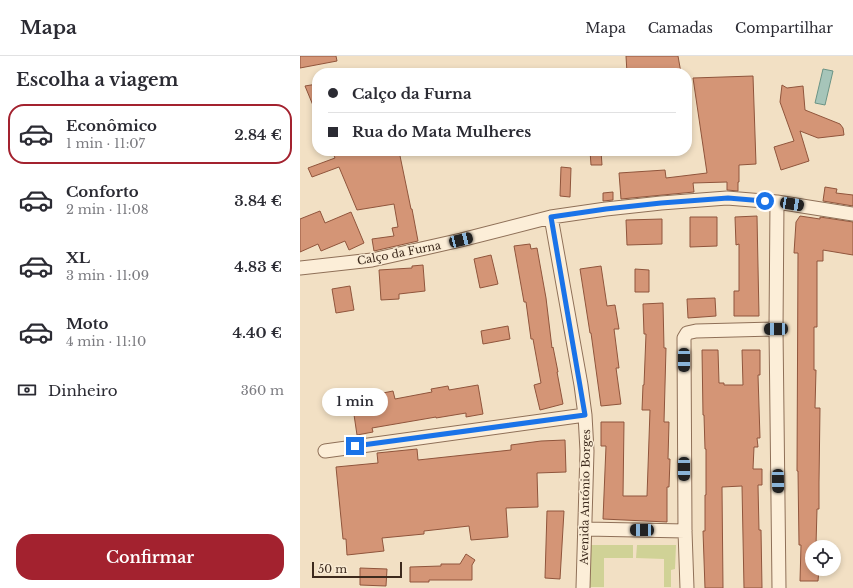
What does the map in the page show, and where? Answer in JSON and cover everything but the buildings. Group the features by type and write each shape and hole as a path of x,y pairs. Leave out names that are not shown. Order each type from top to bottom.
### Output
{"street":[{"name":"Calço da Furna","path":"300,268 372,260 461,240 551,217 661,203 728,198 777,202 853,214"},
{"path":"777,202 776,329 779,588"},
{"name":"Avenida António Borges","path":"551,217 585,415 587,451 586,529 583,588"},
{"path":"687,588 685,531 684,338 687,334 696,331 776,329"},
{"path":"325,450 585,415"},
{"path":"586,529 685,531"}],"green space":[{"path":"590,545 633,545 633,558 604,558 604,587 590,587"},
{"path":"637,545 676,545 675,569 671,570 671,587 664,587 664,559 636,558"}],"shaded area":[{"path":"823,69 833,71 825,105 815,103"}],"route":[{"path":"355,446 585,415 551,217 661,203 728,198 765,201"}]}
